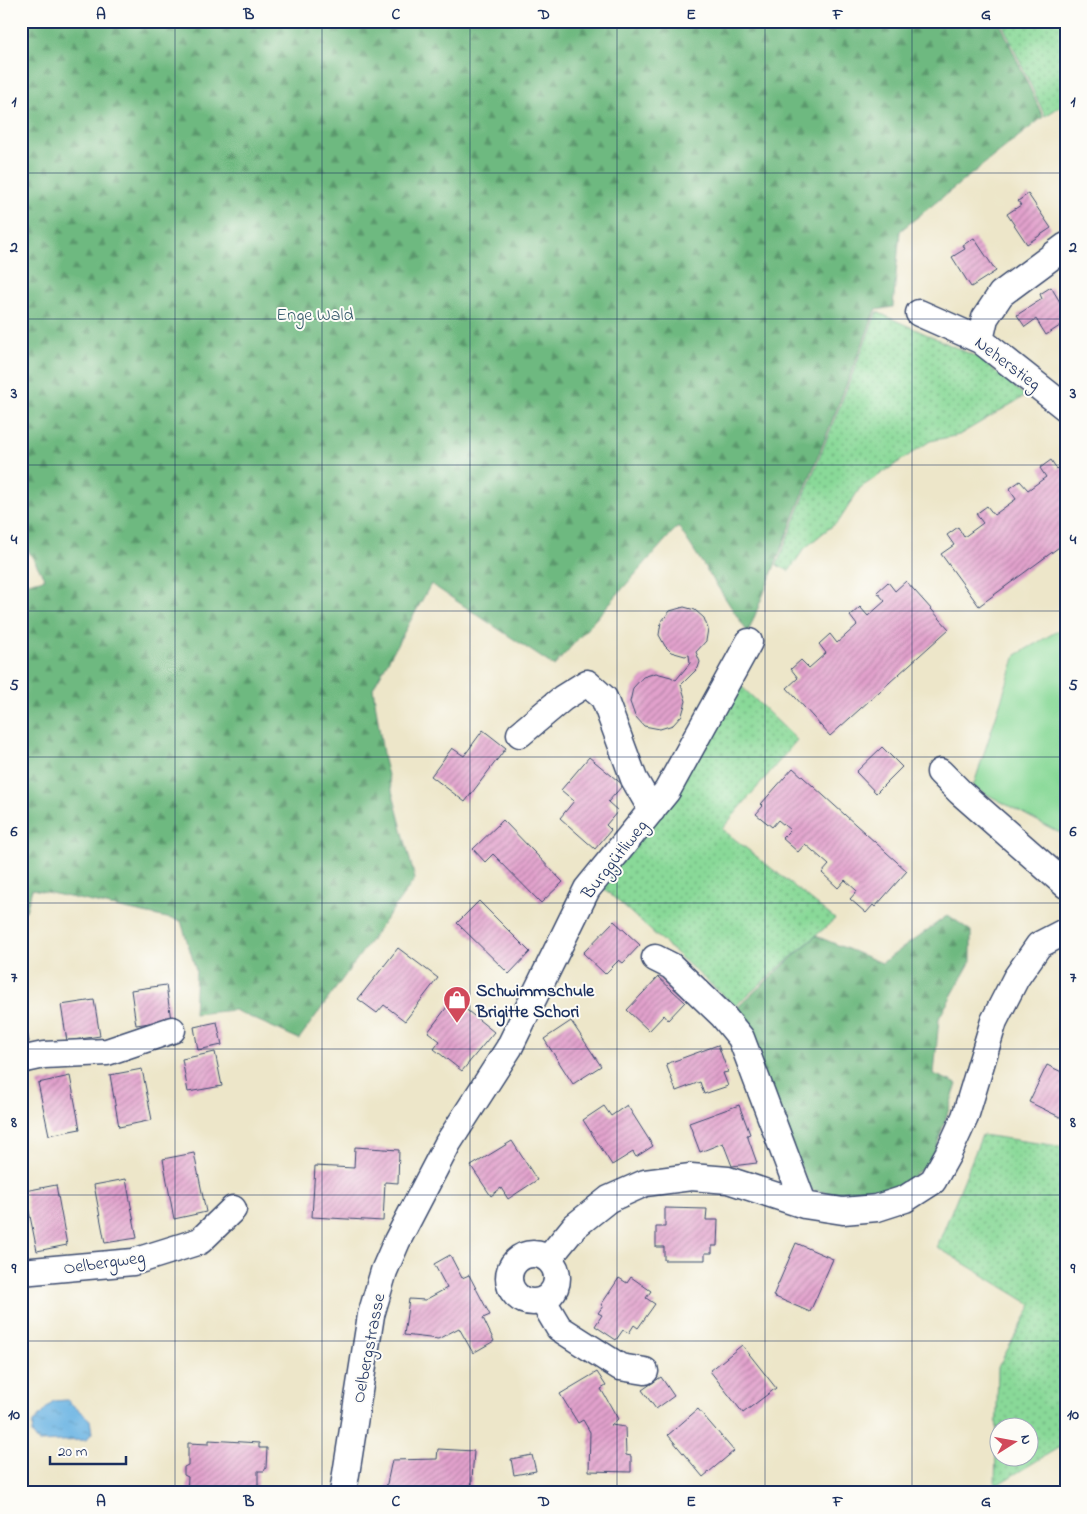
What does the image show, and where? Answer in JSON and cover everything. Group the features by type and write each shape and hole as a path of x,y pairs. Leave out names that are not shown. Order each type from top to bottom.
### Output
{"street":[{"path":"980,340 985,318 1002,294 1066,246"},
{"name":"Neherstieg","path":"919,313 980,340 1066,408"},
{"name":"Burggütliweg","path":"412,1210 448,1144 509,1048 587,889 667,791 749,642"},
{"path":"520,734 563,698 587,683 604,698 634,779 652,810"},
{"path":"940,772 960,792 1066,885"},
{"path":"548,1259 575,1226 609,1199 645,1184 691,1177 728,1180 804,1205 843,1211 877,1208 905,1199 933,1181 948,1154 965,1117 994,1021 1016,978 1039,945 1066,931"},
{"path":"655,958 671,966 723,1016 741,1038 804,1205"},
{"path":"21,1060 44,1056 107,1052 172,1030"},
{"name":"Oelbergweg","path":"21,1272 133,1262 200,1241 232,1209"},
{"name":"Oelbergstrasse","path":"343,1493 371,1315 384,1271 412,1210"},
{"path":"535,1254 548,1259 557,1273 555,1290 543,1301 535,1303 519,1298 513,1292 509,1276 515,1262 535,1254"},
{"path":"543,1301 559,1328 620,1367 645,1371"}],"green space":[{"name":"Enge Wald","path":"21,21 999,21 1043,117 900,231 893,307 876,310 748,633 678,526 554,666 431,584 373,688 384,760 415,879 299,1039 234,1010 194,1014 196,970 181,921 32,889 26,911 21,912 21,584 45,579 21,538"},
{"path":"1001,21 1066,21 1066,103 1045,116"},
{"path":"877,312 979,358 1025,396 959,435 930,441 860,488 839,521 804,549 789,571 777,565"},
{"path":"1066,626 1066,836 973,787 1016,655"},
{"path":"738,683 797,740 722,829 835,919 735,1006 601,886"},
{"path":"948,915 971,931 971,961 939,1018 934,1074 957,1084 932,1161 901,1186 855,1197 811,1190 731,1013 816,936 882,963"},
{"path":"982,1135 1066,1147 1066,1448 1058,1448 1040,1459 1040,1416 997,1416 998,1367 1032,1305 937,1247"},
{"path":"996,1466 1028,1466 995,1486"}],"water":[{"path":"67,1400 90,1420 92,1433 86,1440 38,1442 32,1434 33,1423 53,1401"}],"building":[{"path":"1028,194 1051,228 1027,244 1007,214 1021,205 1018,201"},
{"path":"974,238 996,271 971,287 952,257 965,249 963,245"},
{"path":"1051,287 1066,312 1066,322 1046,335 1036,319 1025,327 1017,315 1042,299 1040,294"},
{"path":"1051,460 1057,469 1066,462 1066,542 979,606 941,554 954,545 947,535 958,527 964,537 983,523 976,514 987,506 994,515 1016,499 1009,489 1020,481 1028,490 1046,477 1040,468"},
{"path":"906,581 949,629 830,736 787,688 798,678 791,669 801,660 809,668 826,653 819,644 830,634 837,643 857,625 850,616 860,607 868,616 885,601 877,592 888,582 895,591"},
{"path":"684,607 695,610 704,618 708,629 706,641 696,652 700,662 698,668 681,685 686,701 682,715 673,725 660,729 644,726 635,716 630,702 633,688 643,677 656,673 676,680 690,663 689,655 685,656 671,652 659,635 661,622 670,611"},
{"path":"483,730 506,748 465,802 431,776 452,748 464,756"},
{"path":"882,747 902,767 876,793 856,772"},
{"path":"589,757 623,785 608,802 618,811 606,825 611,830 595,849 560,818 574,801 561,790"},
{"path":"793,768 907,871 875,907 873,905 866,913 850,899 857,891 845,880 838,888 822,873 829,865 805,844 798,852 782,838 790,830 778,820 772,827 756,814 763,806 761,804"},
{"path":"503,820 563,882 541,903 493,854 485,862 473,849"},
{"path":"479,901 530,952 509,974 457,923"},
{"path":"614,921 640,945 623,963 619,960 605,974 583,953"},
{"path":"398,948 438,978 405,1021 384,1005 377,1013 358,999"},
{"path":"658,977 685,1002 668,1020 664,1015 649,1031 627,1010"},
{"path":"166,985 171,1020 136,1025 131,990"},
{"path":"453,999 494,1032 462,1071 434,1049 440,1041 428,1032"},
{"path":"94,1000 100,1036 67,1041 61,1005"},
{"path":"21,1009 23,1009 29,1042 21,1043"},
{"path":"571,1021 601,1066 573,1084 544,1039"},
{"path":"217,1022 222,1045 198,1050 194,1027"},
{"path":"718,1045 728,1072 723,1073 728,1086 704,1094 700,1082 676,1091 666,1064"},
{"path":"215,1052 222,1086 188,1092 182,1059"},
{"path":"1047,1065 1066,1074 1066,1120 1029,1102"},
{"path":"142,1069 152,1120 119,1127 110,1075"},
{"path":"70,1076 80,1129 49,1135 38,1083"},
{"path":"627,1105 653,1146 636,1157 633,1152 612,1165 583,1120 604,1106 611,1116"},
{"path":"739,1105 750,1134 747,1135 757,1163 732,1166 723,1143 700,1152 689,1123"},
{"path":"512,1141 537,1180 508,1199 501,1188 491,1196 471,1166"},
{"path":"355,1147 399,1150 398,1183 385,1182 383,1221 312,1217 315,1166 354,1168"},
{"path":"194,1153 206,1212 174,1219 163,1159"},
{"path":"126,1179 137,1238 105,1243 94,1185"},
{"path":"56,1185 67,1245 37,1251 25,1191"},
{"path":"665,1208 707,1209 706,1220 718,1220 717,1246 712,1246 712,1253 705,1253 705,1260 664,1260 664,1247 656,1247 656,1227 665,1227"},
{"path":"796,1243 833,1259 810,1312 773,1296"},
{"path":"450,1255 462,1278 469,1275 490,1315 483,1318 494,1341 473,1353 459,1328 438,1339 404,1335 409,1299 425,1300 447,1288 434,1264"},
{"path":"631,1277 651,1291 646,1298 655,1304 638,1328 634,1325 629,1333 623,1330 616,1340 595,1326 602,1315 598,1313 603,1306 601,1305 619,1278 627,1283"},
{"path":"742,1345 776,1388 743,1413 710,1371"},
{"path":"597,1372 606,1386 601,1389 618,1419 611,1425 625,1427 626,1455 631,1456 631,1472 589,1471 590,1432 583,1420 578,1423 560,1394"},
{"path":"661,1377 674,1396 656,1409 642,1390"},
{"path":"698,1409 734,1451 703,1477 668,1435"},
{"path":"209,1440 259,1443 259,1448 267,1448 266,1468 264,1471 258,1471 258,1489 261,1493 187,1493 188,1477 184,1475 184,1467 188,1465 188,1443 209,1444"},
{"path":"438,1449 474,1451 471,1493 385,1493 392,1460 437,1459"},
{"path":"532,1455 536,1471 514,1475 511,1459"}],"place":[{"name":"Schwimmschule Brigitte Schori","path":"457,1024"}]}
